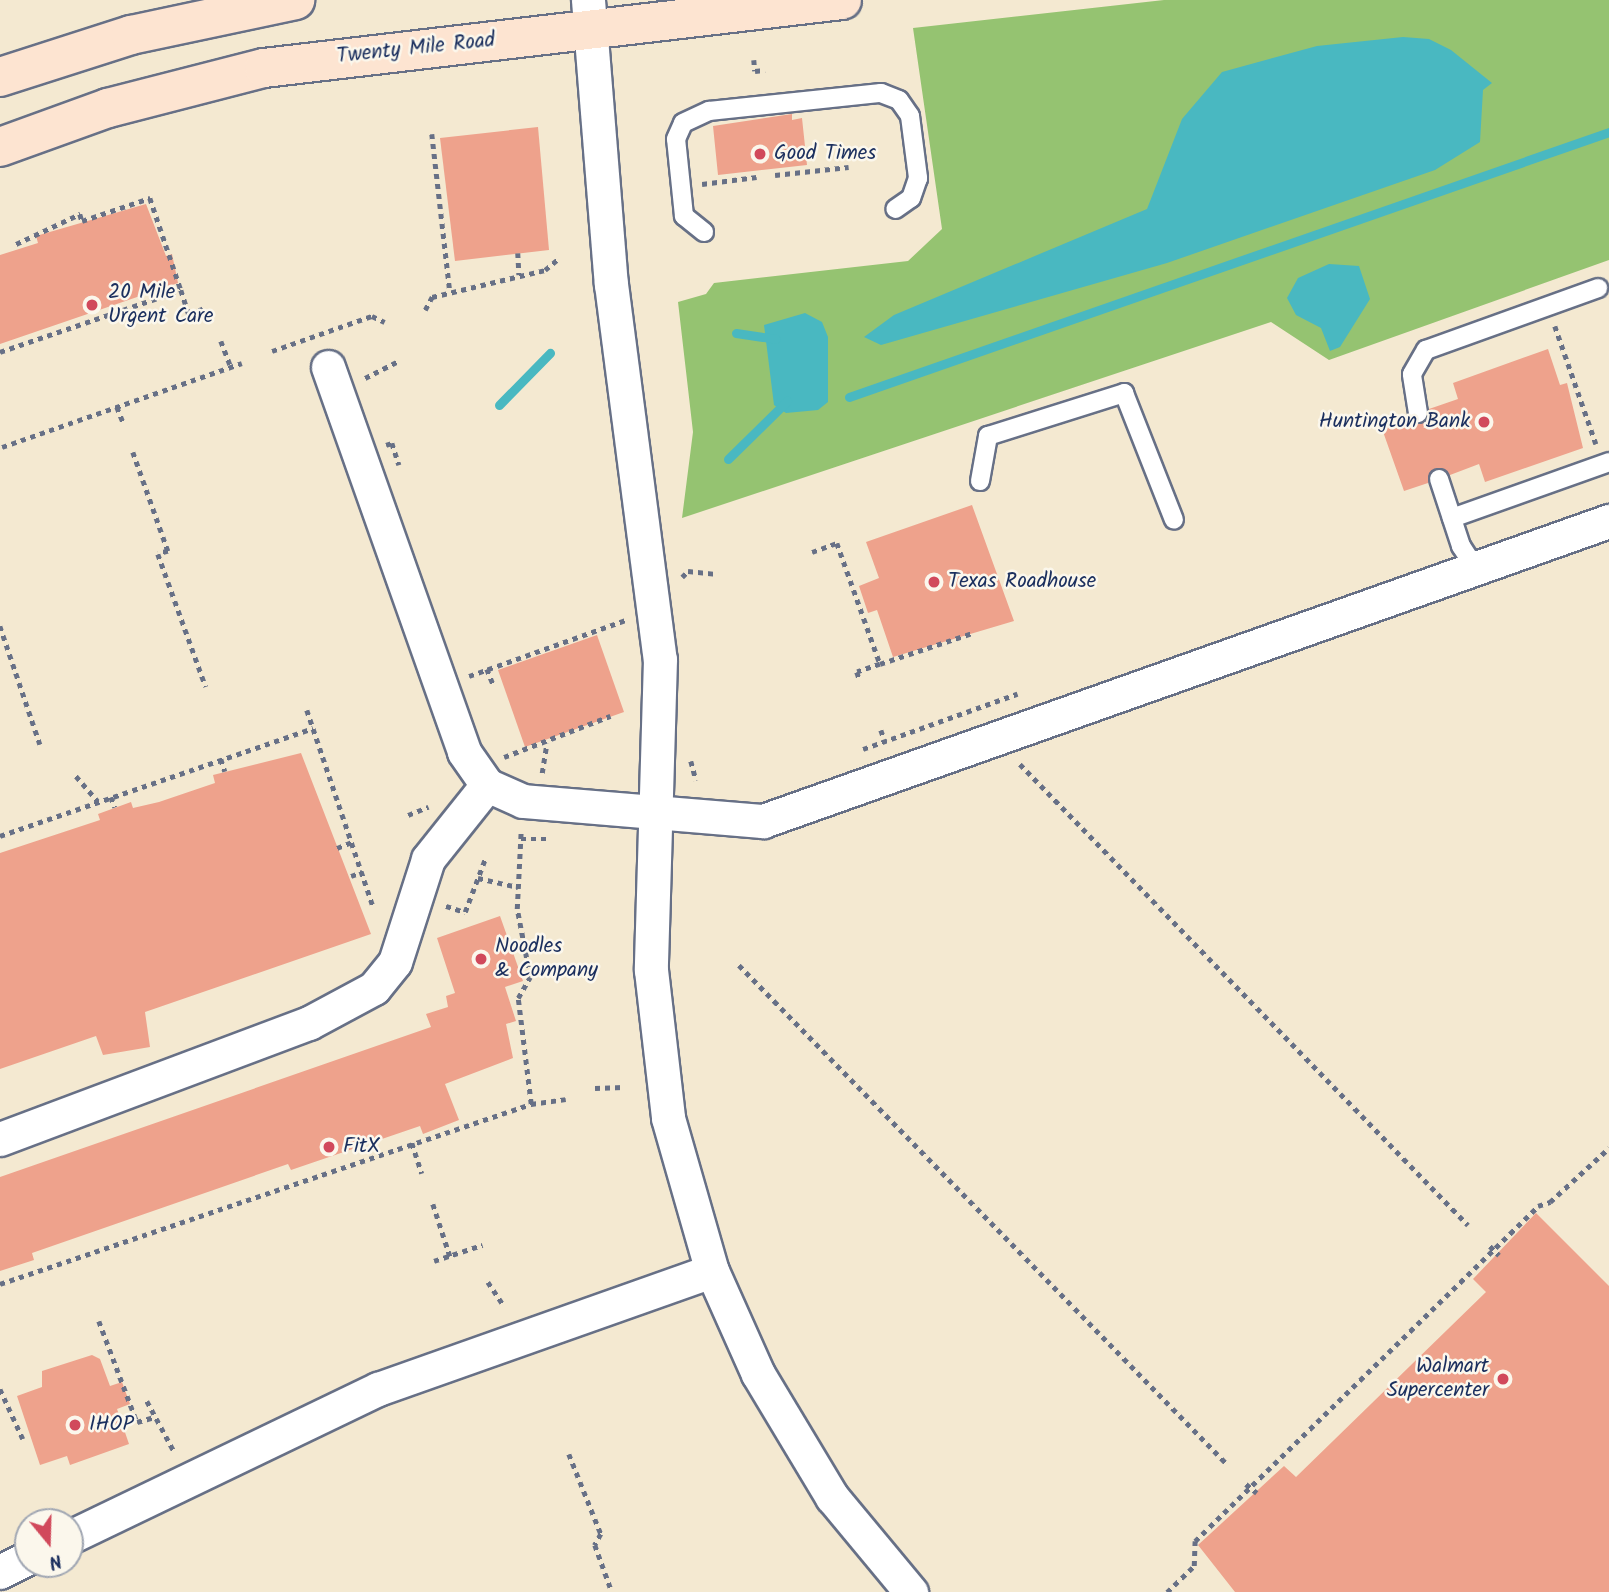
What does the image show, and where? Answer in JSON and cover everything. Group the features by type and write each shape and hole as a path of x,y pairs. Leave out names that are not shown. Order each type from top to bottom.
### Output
{"main road":[{"path":"0,77 131,34 295,0"},
{"name":"Twenty Mile Road","path":"0,147 142,98 264,68 588,15 842,0"}],"street":[{"path":"588,15 611,284 660,659 651,971 658,1050 676,1156 712,1271 786,1426 838,1505 911,1592"},
{"path":"328,367 449,715 471,766 495,766"},
{"path":"495,766 523,801 762,821 1609,521"},
{"path":"0,1139 344,1007 390,970 414,898 440,839 495,766"},
{"path":"84,1530 378,1389 712,1271"}],"lane":[{"path":"704,232 684,216 676,139 683,122 709,111 881,93 899,100 910,116 918,178 911,198 895,209"},
{"path":"1418,413 1412,374 1426,350 1598,288"},
{"path":"980,481 988,436 1124,393 1174,520"},
{"path":"1452,518 1604,458"},
{"path":"1438,479 1452,518 1476,569"}],"path":[{"path":"754,60 755,71 765,69"},
{"path":"432,134 450,292"},
{"path":"775,175 849,167"},
{"path":"700,174 702,184 757,177"},
{"path":"16,244 80,214 82,222 150,198 190,314 207,307"},
{"path":"518,253 519,275"},
{"path":"425,310 432,297 545,270 557,260"},
{"path":"0,352 181,290"},
{"path":"272,351 372,316 385,323"},
{"path":"1553,321 1604,458"},
{"path":"221,341 231,367"},
{"path":"2,447 242,363"},
{"path":"117,407 123,422"},
{"path":"134,452 168,551 158,554 206,687"},
{"path":"812,552 837,543 880,664"},
{"path":"682,577 688,571 718,573"},
{"path":"460,679 629,619"},
{"path":"0,626 40,744"},
{"path":"859,678 857,672 972,633"},
{"path":"488,669 492,684"},
{"path":"848,754 1017,694"},
{"path":"307,709 373,906"},
{"path":"495,766 610,716"},
{"path":"0,836 313,728"},
{"path":"881,730 885,741"},
{"path":"541,779 547,743"},
{"path":"1012,756 1468,1225"},
{"path":"221,759 225,771"},
{"path":"76,776 98,802"},
{"path":"534,778 553,781"},
{"path":"688,787 696,780 702,784"},
{"path":"111,797 115,807"},
{"path":"522,819 518,887 519,933 530,977 521,989 518,1010 531,1104"},
{"path":"521,839 550,839"},
{"path":"337,848 352,842"},
{"path":"414,898 466,912 485,859"},
{"path":"351,876 362,872"},
{"path":"478,878 518,887"},
{"path":"740,965 1226,1463"},
{"path":"595,1088 624,1087"},
{"path":"0,1284 531,1104 566,1099"},
{"path":"412,1143 422,1173"},
{"path":"1167,1592 1194,1566 1195,1541 1248,1485 1492,1248 1609,1148"},
{"path":"433,1204 450,1256"},
{"path":"434,1261 482,1245"},
{"path":"1492,1248 1499,1255"},
{"path":"488,1282 503,1304"},
{"path":"99,1321 137,1422 155,1417"},
{"path":"0,1389 23,1439"},
{"path":"147,1401 176,1457"},
{"path":"569,1454 600,1534 595,1545 612,1592"},
{"path":"1248,1485 1257,1493"}],"green space":[{"path":"1164,0 1609,0 1609,260 1329,360 1271,322 682,518 693,432 678,302 706,294 714,283 908,261 942,229 913,28"}],"water":[{"path":"1403,37 1429,39 1451,50 1492,83 1483,90 1480,142 1435,170 1167,263 881,345 864,337 894,315 1147,209 1182,119 1222,72 1317,46"},
{"path":"1329,264 1359,266 1370,299 1340,347 1330,351 1321,328 1296,315 1287,298 1298,278"},
{"path":"805,313 822,322 828,337 828,402 818,410 786,413 774,405 764,325"}],"building":[{"name":"Good Times","path":"792,114 792,120 802,118 807,165 718,175 713,126"},
{"path":"538,127 549,250 455,261 440,138"},
{"path":"146,204 166,256 172,254 178,283 0,344 0,255 38,243 36,236"},
{"name":"Huntington Bank","path":"1548,349 1560,385 1567,383 1583,448 1485,482 1479,464 1450,475 1436,468 1428,483 1404,491 1381,426 1408,417 1425,422 1429,409 1458,399 1453,383"},
{"name":"Texas Roadhouse","path":"972,505 1014,621 893,657 877,610 868,613 859,586 879,578 866,542"},
{"path":"597,635 624,712 525,747 498,670"},
{"path":"301,753 371,934 145,1012 150,1047 103,1055 96,1036 0,1069 0,853 100,820 98,814 131,802 133,808 159,802 215,783 213,775"},
{"path":"500,916 523,981 505,987 516,1021 506,1024 513,1058 445,1084 459,1120 423,1134 420,1126 291,1170 288,1164 32,1253 34,1260 0,1271 0,1177 431,1027 426,1014 448,1007 446,996 455,993 437,938"},
{"name":"Walmart Supercenter","path":"1536,1213 1609,1286 1609,1592 1235,1592 1198,1545 1284,1466 1296,1477 1486,1292 1473,1279"},
{"name":"IHOP","path":"92,1355 100,1359 110,1386 122,1382 130,1404 117,1409 129,1444 70,1465 67,1456 40,1465 17,1396 42,1387 42,1371"}],"waterway":[{"path":"849,397 1609,132"},
{"path":"736,333 776,339"},
{"path":"499,405 550,353"},
{"path":"728,459 787,401"}],"place":[{"name":"Good Times","path":"760,154"},
{"name":"20 Mile Urgent Care","path":"92,305"},
{"name":"Huntington Bank","path":"1484,422"},
{"name":"Texas Roadhouse","path":"934,582"},
{"name":"Noodles & Company","path":"481,959"},
{"name":"FitX","path":"329,1147"},
{"name":"Walmart Supercenter","path":"1503,1379"},
{"name":"IHOP","path":"75,1425"}]}
